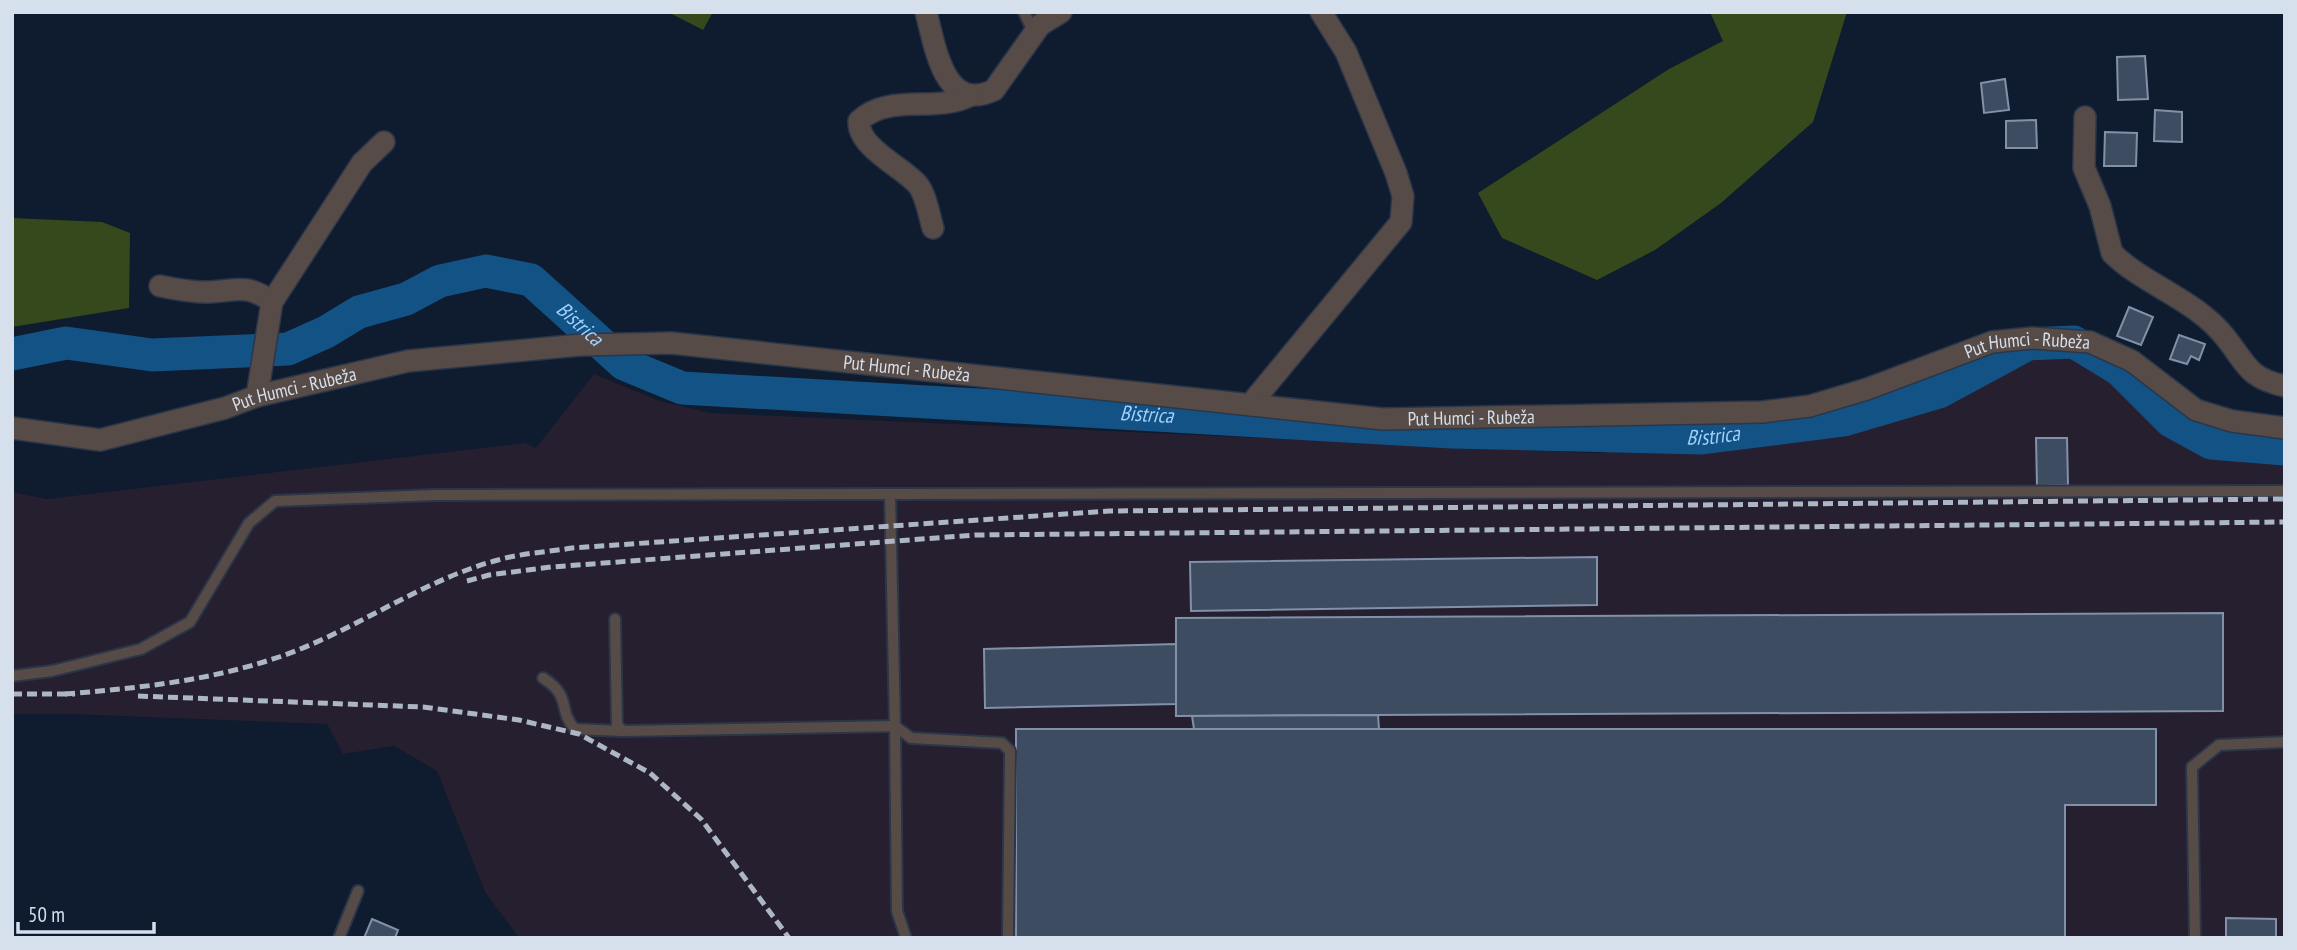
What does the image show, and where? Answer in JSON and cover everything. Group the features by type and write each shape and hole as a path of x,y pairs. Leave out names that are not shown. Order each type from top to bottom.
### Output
{"street":[{"path":"926,12 940,66 952,86 971,95"},
{"path":"933,228 919,186 863,137 859,121 867,113 882,107 958,102 971,95 994,90 1034,33 1061,12"},
{"path":"1250,405 1401,222 1403,196 1396,173 1346,52 1321,12"},
{"path":"2085,117 2084,168 2100,206 2112,253 2206,318 2225,336 2253,376 2285,386"},
{"path":"257,396 264,334 272,302 362,163 384,142"},
{"path":"160,286 210,292 239,288 258,292 272,302"},
{"name":"Put Humci - Rubeža","path":"12,428 100,440 225,408 257,396 408,361 580,345 671,343 1383,419 1762,412 1810,406 1867,389 1992,342 2032,338 2090,341 2132,361 2196,410 2232,421 2285,428"}],"lane":[{"path":"1024,12 1034,33"},
{"path":"12,676 52,671 141,649 190,622 249,523 275,500 436,495 2285,492"},
{"path":"890,495 897,911 906,938"},
{"path":"615,619 617,724 622,731"},
{"path":"543,678 558,688 568,723 585,732 895,726 911,738 1002,743 1010,751 1007,938"},
{"path":"2194,938 2192,767 2219,745 2285,742"},
{"path":"339,938 358,891"}],"shaded area":[{"path":"2050,351 2087,357 2119,379 2155,425 2210,451 2285,456 2285,938 519,938 485,892 437,771 394,746 343,754 327,724 12,714 12,492 47,499 525,443 536,448 594,374 660,401 710,413 1595,453 1837,434 1941,398 2017,359"}],"green space":[{"path":"668,12 713,12 703,30"},
{"path":"1710,12 1847,12 1813,122 1721,203 1655,250 1597,280 1502,238 1478,193 1669,69 1723,41"},
{"path":"12,218 102,222 130,233 129,308 12,327"}],"building":[{"path":"2145,56 2148,99 2118,100 2117,57"},
{"path":"2005,79 2009,110 1984,113 1981,83"},
{"path":"2155,110 2182,112 2182,142 2154,141"},
{"path":"2036,120 2037,148 2006,148 2006,121"},
{"path":"2105,132 2137,133 2136,166 2104,166"},
{"path":"2129,307 2153,317 2141,345 2117,336"},
{"path":"2179,335 2205,344 2199,360 2191,356 2187,364 2170,359"},
{"path":"2036,438 2067,438 2068,485 2037,486"},
{"path":"1597,557 1597,605 1191,611 1190,562"},
{"path":"2223,613 2223,711 1176,716 1176,618"},
{"path":"1176,644 1176,704 985,708 984,649"},
{"path":"1378,715 1379,729 1194,729 1192,716"},
{"path":"1016,729 2156,729 2156,805 2065,805 2065,938 1016,938"},
{"path":"2226,918 2276,919 2276,938 2226,938"},
{"path":"372,919 398,930 395,938 364,938"}],"waterway":[{"name":"Bistrica","path":"12,354 66,343 152,355 288,349 326,332 359,312 406,299 440,281 486,271 531,280 624,364 682,388 1452,432 1702,438 1844,420 1939,392 2028,344 2074,342 2120,370 2171,421 2211,443 2285,449"}],"railway":[{"path":"65,694 174,682 253,665 335,634 415,593 470,569 516,556 572,548 1109,511 2285,499"},
{"path":"467,581 489,575 551,567 975,535 2285,522"},
{"path":"12,694 75,694"},
{"path":"138,696 423,707 519,720 579,734 650,773 701,819 789,938"}]}
